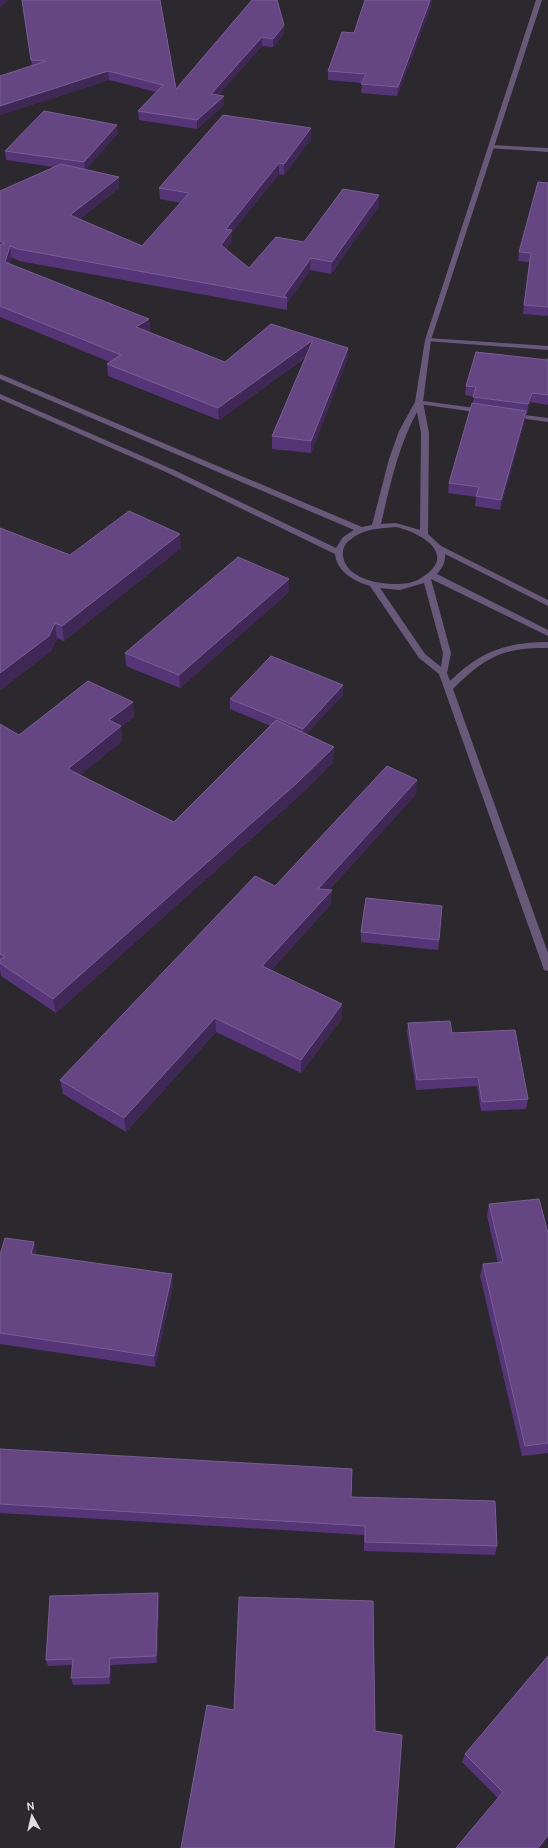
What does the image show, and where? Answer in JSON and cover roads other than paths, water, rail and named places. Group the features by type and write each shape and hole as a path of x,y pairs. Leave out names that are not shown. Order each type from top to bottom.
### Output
{"street":[{"path":"424,534 425,433 419,402 428,340 539,0"},
{"path":"491,147 548,150"},
{"path":"428,340 548,348"},
{"path":"0,376 361,530"},
{"path":"0,396 143,458 251,508 339,553"},
{"path":"419,402 487,411"},
{"path":"376,526 393,459 403,431 419,402"},
{"path":"502,414 548,420"},
{"path":"438,547 441,557 439,566 429,577 415,584 402,586 373,585 359,580 348,572 341,563 339,553 345,540 361,530 376,526 406,527 424,534 438,547 548,602"},
{"path":"429,577 548,633"},
{"path":"429,577 447,653 443,673"},
{"path":"373,585 422,656 443,673 548,967"},
{"path":"448,689 476,662 493,653 510,648 548,645"}]}
